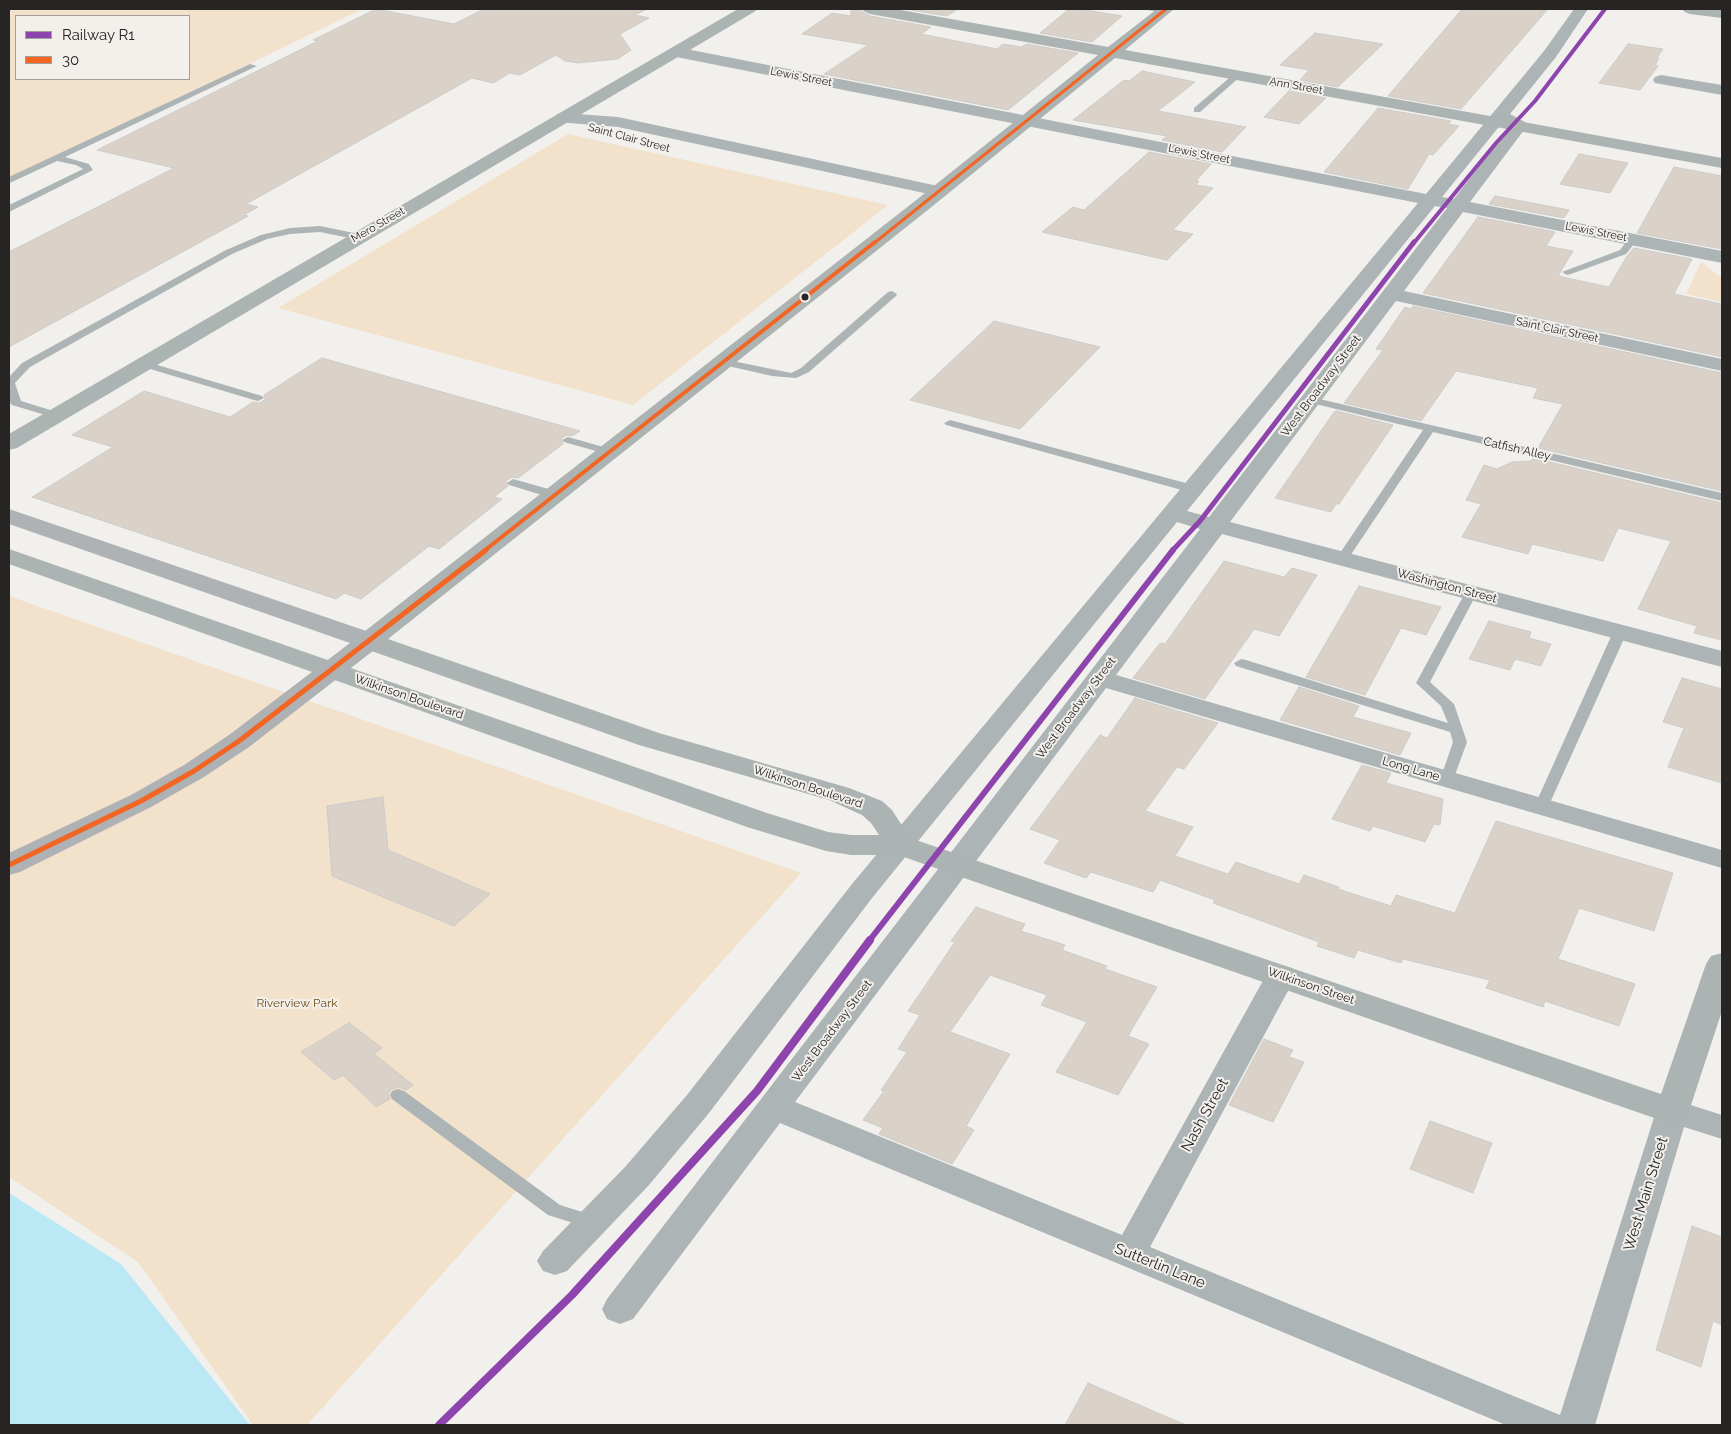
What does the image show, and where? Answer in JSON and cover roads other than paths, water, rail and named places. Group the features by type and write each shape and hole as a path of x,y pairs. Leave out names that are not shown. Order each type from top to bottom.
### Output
{"highway":[{"name":"Wilkinson Boulevard","path":"9,516 369,641"},
{"path":"13,864 133,805 194,771 239,741 369,641"}],"main road":[{"name":"Mero Street","path":"9,443 749,9"},
{"name":"Ann Street","path":"870,9 1505,121 1722,163"},
{"path":"1690,9 1722,14"},
{"path":"369,641 724,362 906,201 938,192 1111,53 1159,10"},
{"name":"Wilkinson Boulevard","path":"9,556 757,820 826,841 851,845 900,845"},
{"name":"Wilkinson Boulevard","path":"369,641 649,738 839,794 872,808 882,817 900,845"},
{"name":"Wilkinson Street","path":"900,845 1672,1111"},
{"name":"West Main Street","path":"1672,1111 1722,964"}],"street":[{"name":"West Broadway Street","path":"620,1309 1459,205 1505,121 1581,9"},
{"name":"Lewis Street","path":"676,52 1722,257"},
{"path":"1660,80 1722,90"},
{"name":"Saint Clair Street","path":"564,118 620,138 812,181"},
{"name":"Saint Clair Street","path":"564,118 618,122 938,192"},
{"name":"West Broadway Street","path":"555,1261 637,1176 698,1104 900,845 1430,200 1505,121"},
{"path":"857,191 906,201"},
{"name":"Saint Clair Street","path":"1391,294 1722,365"},
{"path":"1273,391 1311,400"},
{"name":"Washington Street","path":"1172,514 1722,660"},
{"name":"Long Lane","path":"1099,678 1447,780 1542,805 1722,859"},
{"name":"Nash Street","path":"1129,1254 1281,976"},
{"name":"Sutterlin Lane","path":"774,1107 1546,1425"},
{"name":"Wilkinson Street","path":"1672,1111 1722,1127"},
{"name":"West Main Street","path":"1576,1425 1672,1111"}],"lane":[{"path":"9,180 253,66"},
{"path":"1197,110 1238,75"},
{"path":"9,209 88,168 79,163 55,158"},
{"path":"56,415 16,403 9,383 26,364 229,252 264,237 290,231 320,229 359,237"},
{"path":"1567,272 1623,252 1633,239"},
{"path":"724,362 792,376 805,370 892,294"},
{"path":"144,364 258,398"},
{"name":"Catfish Alley","path":"1311,400 1722,497"},
{"path":"950,423 1193,489"},
{"path":"1342,559 1430,428"},
{"path":"568,440 610,452"},
{"path":"513,482 555,495"},
{"path":"1447,780 1460,742 1448,704 1423,683 1471,593"},
{"path":"1542,805 1620,632"},
{"path":"1241,663 1456,730"},
{"path":"398,1095 554,1210 592,1222"}],"water":[{"path":"9,1193 121,1264 250,1425 9,1425"}],"rail line":[{"name":"R1","path":"439,1425 572,1295 757,1091 921,872 1176,546 1200,521 1440,209 1496,143 1535,101 1605,9"}],"park label":[{"name":"Riverview Park","path":"297,1003"}]}
